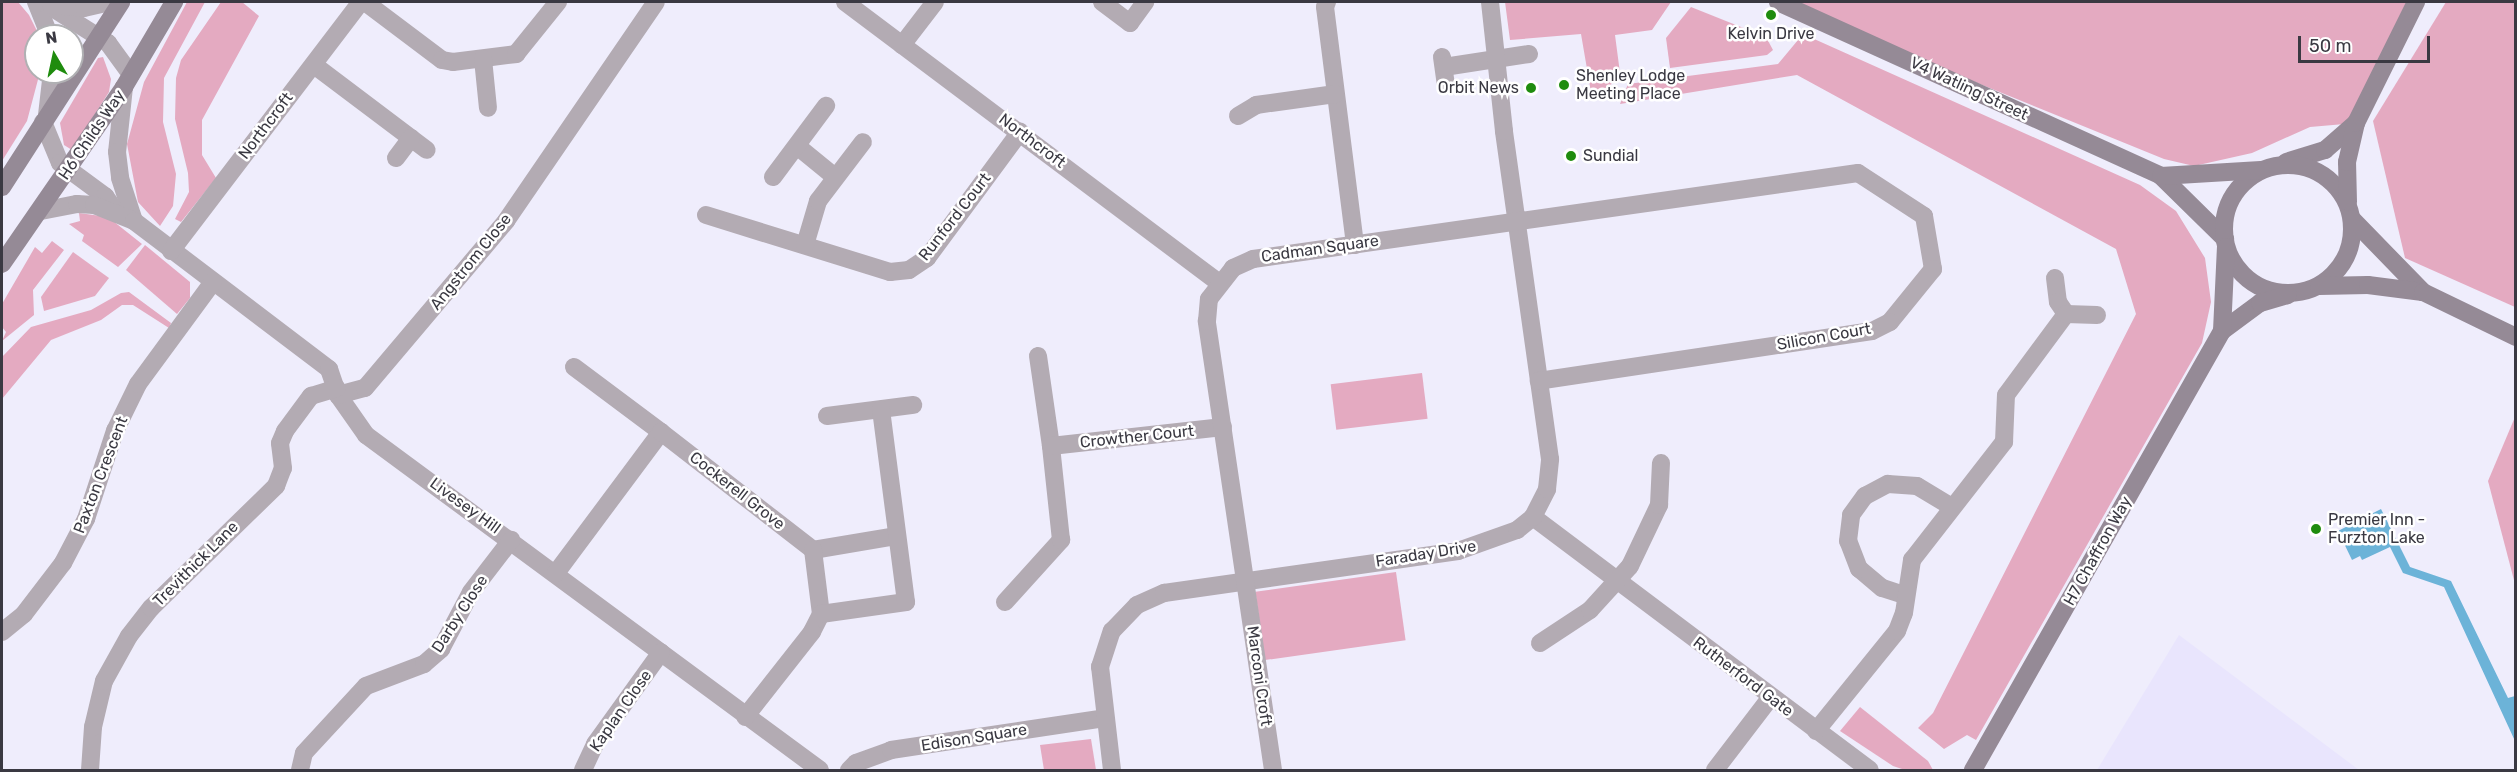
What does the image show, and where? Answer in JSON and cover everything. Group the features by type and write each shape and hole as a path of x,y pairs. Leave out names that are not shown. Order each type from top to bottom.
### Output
{"street":[{"path":"43,2 84,8 111,2"},
{"path":"43,2 48,24"},
{"path":"43,2 100,38 127,81 117,152 120,178 134,221"},
{"path":"2,187 45,118 100,38 121,2"},
{"name":"H6 Childs Way","path":"2,264 127,81 174,2"},
{"path":"363,2 442,60 483,59 516,54 523,49 558,2"},
{"name":"Northcroft","path":"171,251 363,2"},
{"name":"Angstrom Close","path":"338,392 365,388 506,221 656,2"},
{"name":"Northcroft","path":"845,2 1218,282"},
{"path":"902,45 935,2"},
{"path":"1102,2 1125,29 1145,2"},
{"path":"1327,2 1325,7 1335,94 1355,245"},
{"name":"Faraday Drive","path":"1112,771 1100,667 1112,631 1137,605 1164,593 1458,551 1508,535 1533,517 1547,489 1550,459 1495,59 1490,2"},
{"name":"V4 Watling Street","path":"1778,2 2161,176 2225,243"},
{"path":"2319,286 2346,258 2350,211 2347,162 2356,123 2416,2"},
{"path":"1444,69 1529,54"},
{"path":"483,59 488,108"},
{"path":"314,65 427,150"},
{"path":"45,118 50,84"},
{"path":"1238,116 1256,105 1335,94"},
{"path":"773,177 826,106"},
{"name":"Livesey Hill","path":"45,118 60,163 105,196 116,212"},
{"path":"2356,123 2325,150 2269,168 2239,187 2231,198 2226,212 2225,243 2236,267 2252,282 2272,291 2294,293 2319,286 2368,285 2423,292 2516,337"},
{"name":"Runford Court","path":"706,215 890,272 909,270 927,258 1020,132"},
{"path":"396,158 411,138"},
{"path":"805,245 818,201 863,142"},
{"path":"797,146 835,177"},
{"path":"2269,168 2302,166 2326,176 2350,211 2423,292"},
{"name":"V4 Watling Street","path":"2161,176 2269,168"},
{"name":"Silicon Court","path":"1517,222 1858,173 1924,216 1933,269 1890,321 1872,331 1539,381"},
{"name":"Livesey Hill","path":"41,210 77,204 116,212 134,221 329,369 338,392 366,435 511,540 820,771"},
{"name":"Cadman Square","path":"1218,282 1233,268 1253,259 1517,222"},
{"name":"H7 Chaffron Way","path":"2222,331 2225,243"},
{"path":"2055,278 2058,302 2066,314"},
{"name":"Paxton Crescent","path":"2,632 24,614 63,563 86,519 115,431 138,384 213,282"},
{"path":"1218,282 1209,299 1207,321 1247,580"},
{"name":"H7 Chaffron Way","path":"1973,771 2222,331 2260,303 2294,293"},
{"path":"2066,314 2097,315"},
{"path":"1816,731 1897,631 1904,613 1904,595 1912,560 2004,442 2006,395 2066,314"},
{"path":"1005,602 1061,540 1038,356"},
{"name":"Cockerell Grove","path":"574,367 662,432 813,550"},
{"name":"Trevithick Lane","path":"90,771 93,727 104,681 129,636 151,608 276,486 283,468 280,443 285,431 311,396 338,392"},
{"path":"827,416 913,405"},
{"path":"821,614 906,602 881,410"},
{"name":"Crowther Court","path":"1051,446 1223,427"},
{"path":"555,573 662,432"},
{"path":"1540,643 1590,610 1616,582 1645,540 1659,505 1661,463"},
{"path":"1904,595 1882,588 1859,569 1848,541 1851,515 1865,496 1888,484 1917,486 1952,507"},
{"name":"Rutherford Gate","path":"1533,517 1616,582 1870,771"},
{"path":"745,717 812,632 821,614 813,550 897,536"},
{"name":"Darby Close","path":"300,771 304,753 366,686 424,664 441,649 471,592 511,540"},
{"name":"Marconi Croft","path":"1247,580 1273,771"},
{"name":"Kaplan Close","path":"583,771 595,744 662,652"},
{"path":"1715,771 1770,698"},
{"name":"Edison Square","path":"849,771 856,763 891,750 1105,718"}],"shaded area":[{"path":"2,2 18,2 34,24 24,24 24,84 37,84 27,121 2,161"},
{"path":"187,2 205,2 164,78 163,122 176,174 173,206 160,226 138,202 127,144 144,82"},
{"path":"221,2 242,2 259,16 202,120 202,155 216,178 181,222 175,219 189,192 188,173 175,119 176,78 181,60"},
{"path":"1505,2 1671,2 1652,30 1615,35 1620,73 1602,96 1592,98 1581,34 1510,40"},
{"path":"1778,2 2416,2 2356,123 2310,127 2252,153 2194,166 2164,159"},
{"path":"2446,2 2515,2 2515,307 2405,258 2373,121"},
{"path":"1691,7 1766,37 1773,50 1767,55 1670,68 1666,38"},
{"path":"1803,34 2140,185 2176,211 2205,258 2211,302 2202,343 1976,740 1967,735 1944,749 1918,728 1933,713 2136,314 2116,249 1797,75 1620,104 1628,84 1778,64"},
{"path":"103,57 111,79 109,92 72,150 64,145 60,123 98,58"},
{"path":"79,213 108,217 142,244 118,267 82,241 84,235 69,224 80,221"},
{"path":"52,241 64,250 33,290 34,315 2,341 6,332 2,327 2,304 35,247 42,253"},
{"path":"145,245 190,282 190,298 177,314 126,270"},
{"path":"73,252 109,278 95,296 44,311 41,297"},
{"path":"129,292 171,323 169,328 133,305 122,305 101,320 51,340 2,399 2,357 31,327 91,310 121,293"},
{"path":"1422,373 1428,419 1336,430 1331,384"},
{"path":"2515,417 2515,584 2488,481"},
{"path":"1396,572 1406,640 1265,660 1255,592"},
{"path":"2179,635 2359,770 2097,770"},
{"path":"1860,707 1928,761 1933,770 1905,770 1893,766 1840,731"},
{"path":"1091,739 1096,770 1044,770 1040,745"}],"water":[{"path":"2381,509 2410,567 2451,581 2508,698 2515,696 2515,741 2444,587 2403,573 2390,547 2362,560 2360,556 2352,560 2338,531"}],"place":[{"name":"Kelvin Drive","path":"1771,15"},
{"name":"Shenley Lodge Meeting Place","path":"1564,85"},
{"name":"Orbit News","path":"1531,88"},
{"name":"Sundial","path":"1571,156"},
{"name":"Premier Inn - Furzton Lake","path":"2316,529"}]}
